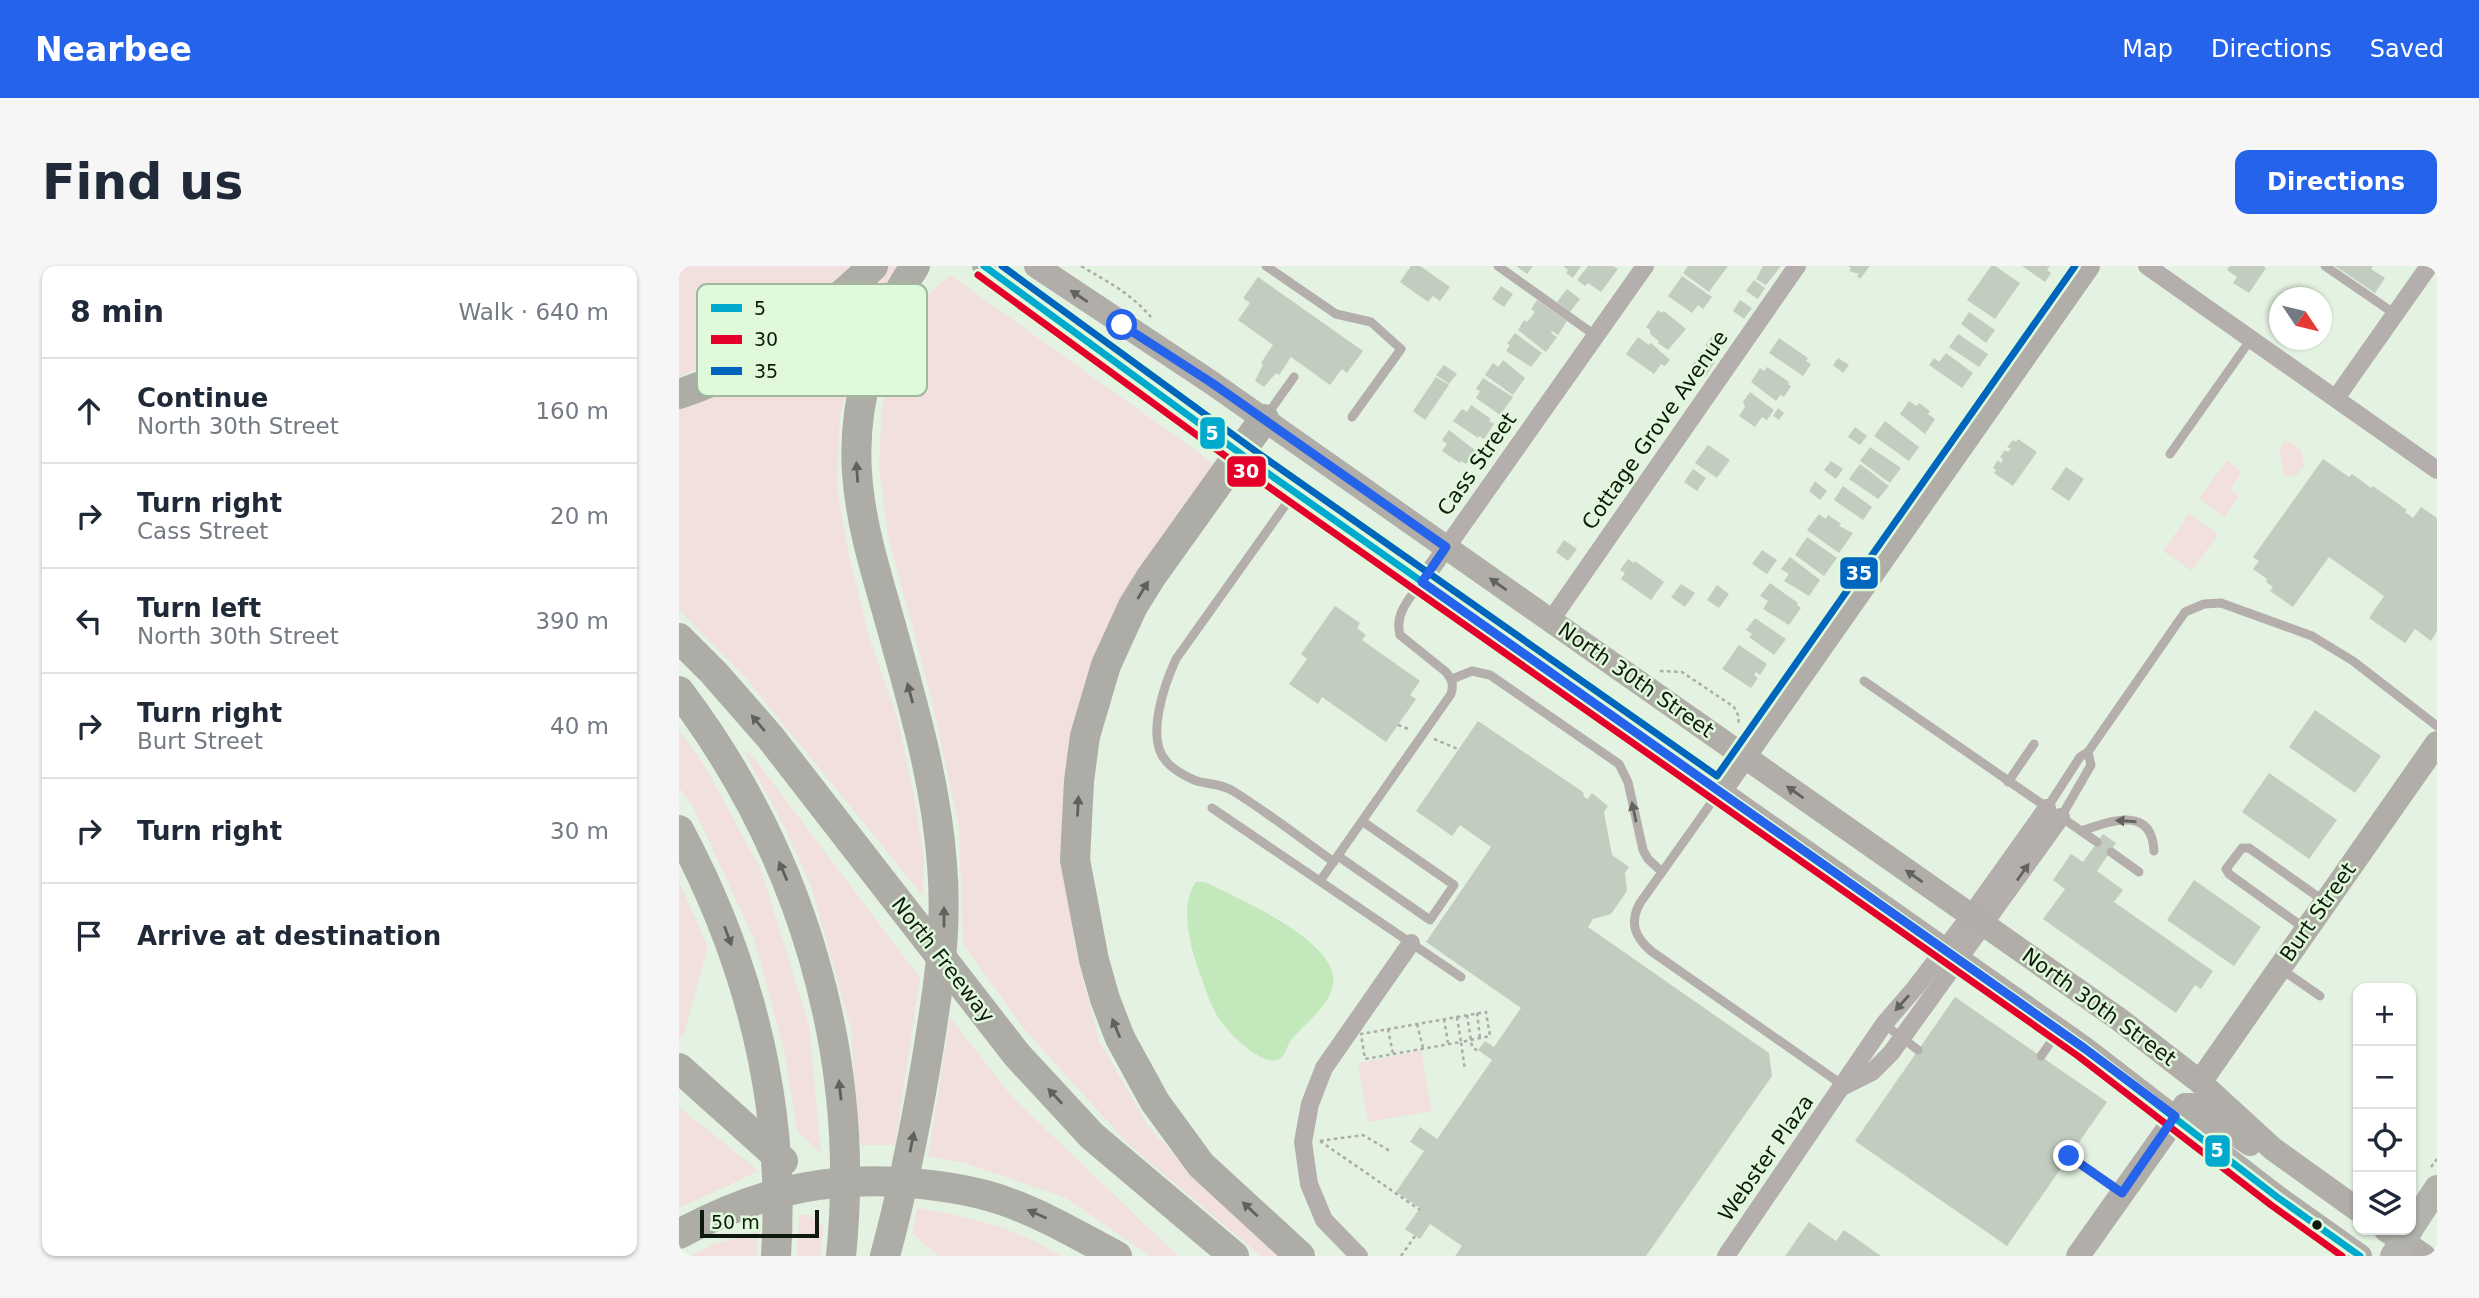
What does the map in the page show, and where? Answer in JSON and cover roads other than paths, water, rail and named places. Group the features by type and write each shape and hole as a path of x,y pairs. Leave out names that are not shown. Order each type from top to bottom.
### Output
{"highway":[{"path":"854,284 873,266"},
{"path":"903,284 915,266"},
{"path":"679,394 697,387"},
{"path":"863,396 857,439 861,510 925,754 939,830 944,892 939,988 910,1151 885,1256"},
{"path":"1264,419 1151,577 1133,606 1106,664 1085,736 1079,781 1075,860 1094,960 1105,999 1120,1038 1156,1102 1201,1164 1300,1256"},
{"name":"North Freeway","path":"679,638 770,737 1017,1055 1092,1136 1234,1256"},
{"path":"679,691 725,757 755,809 792,890 810,943 829,1023 842,1108 845,1205 841,1256"},
{"path":"679,830 719,911 754,1019 771,1105 778,1170 776,1256"},
{"path":"679,1068 895,1256"},
{"path":"679,1075 710,1097"},
{"path":"1092,1136 1168,1221 1206,1256"},
{"path":"679,1234 712,1216 795,1188 856,1180 894,1181 952,1188 1005,1201 1042,1216 1117,1256"},
{"path":"1067,1230 1102,1256"}],"main road":[{"name":"North 30th Street","path":"983,266 1097,346 1240,453 2060,1030 2277,1197 2360,1256"},
{"name":"North 30th Street","path":"1036,266 1264,419 2120,1020 2200,1082 2267,1143 2353,1206"},
{"path":"1720,791 2088,266"},
{"name":"Burt Street","path":"2200,1082 2437,743"},
{"path":"2078,1256 2185,1105 2192,1105 2242,1140 2295,1165"},
{"path":"2404,1240 2437,1188"}],"street":[{"name":"Cass Street","path":"1422,582 1645,266"},
{"name":"Cottage Grove Avenue","path":"1551,620 1797,266"},
{"path":"2147,266 2437,470"},
{"path":"2336,398 2428,266"},
{"name":"Webster Plaza","path":"1844,1086 1872,1072 1903,1037 1952,955 2054,813"},
{"path":"1359,1256 1324,1220 1309,1184 1312,1142 1310,1104 1324,1068 1411,943"},
{"name":"Webster Plaza","path":"1726,1256 1884,1024 1952,955"}],"lane":[{"path":"1266,266 1336,314 1371,322 1401,349 1352,417"},
{"path":"1497,266 1596,335"},
{"path":"2325,266 2395,314"},
{"path":"2170,454 2251,339"},
{"path":"1264,419 1294,377"},
{"path":"1295,492 1176,659 1163,690 1157,718 1160,750 1165,761 1194,780 1211,782 1231,790 1430,920 1454,885 1362,821"},
{"name":"Cass Street","path":"1422,582 1399,616 1399,635 1452,679"},
{"path":"2054,813 2080,757 2088,752 2185,612 2204,604 2221,603 2312,636 2353,661 2437,726"},
{"path":"1320,881 1451,694 1452,679 1472,671 1490,676 1619,764 1627,782 1643,850 1648,859 1663,872"},
{"path":"1864,681 2097,842"},
{"path":"2008,782 2034,744"},
{"path":"2054,813 2091,765 2088,752"},
{"path":"1720,791 1636,910 1634,926 1638,938 1663,959 1844,1086"},
{"path":"1212,808 1461,977"},
{"path":"2081,831 2115,820 2131,820 2148,831 2154,851"},
{"path":"2307,929 2229,874 2226,869 2228,865 2242,848 2249,848 2326,902"},
{"path":"2111,852 2139,872"},
{"path":"2280,968 2320,996"},
{"path":"1884,1024 1918,1050"},
{"path":"2041,1056 2060,1030"},
{"path":"2069,1156 2122,1193"}]}
